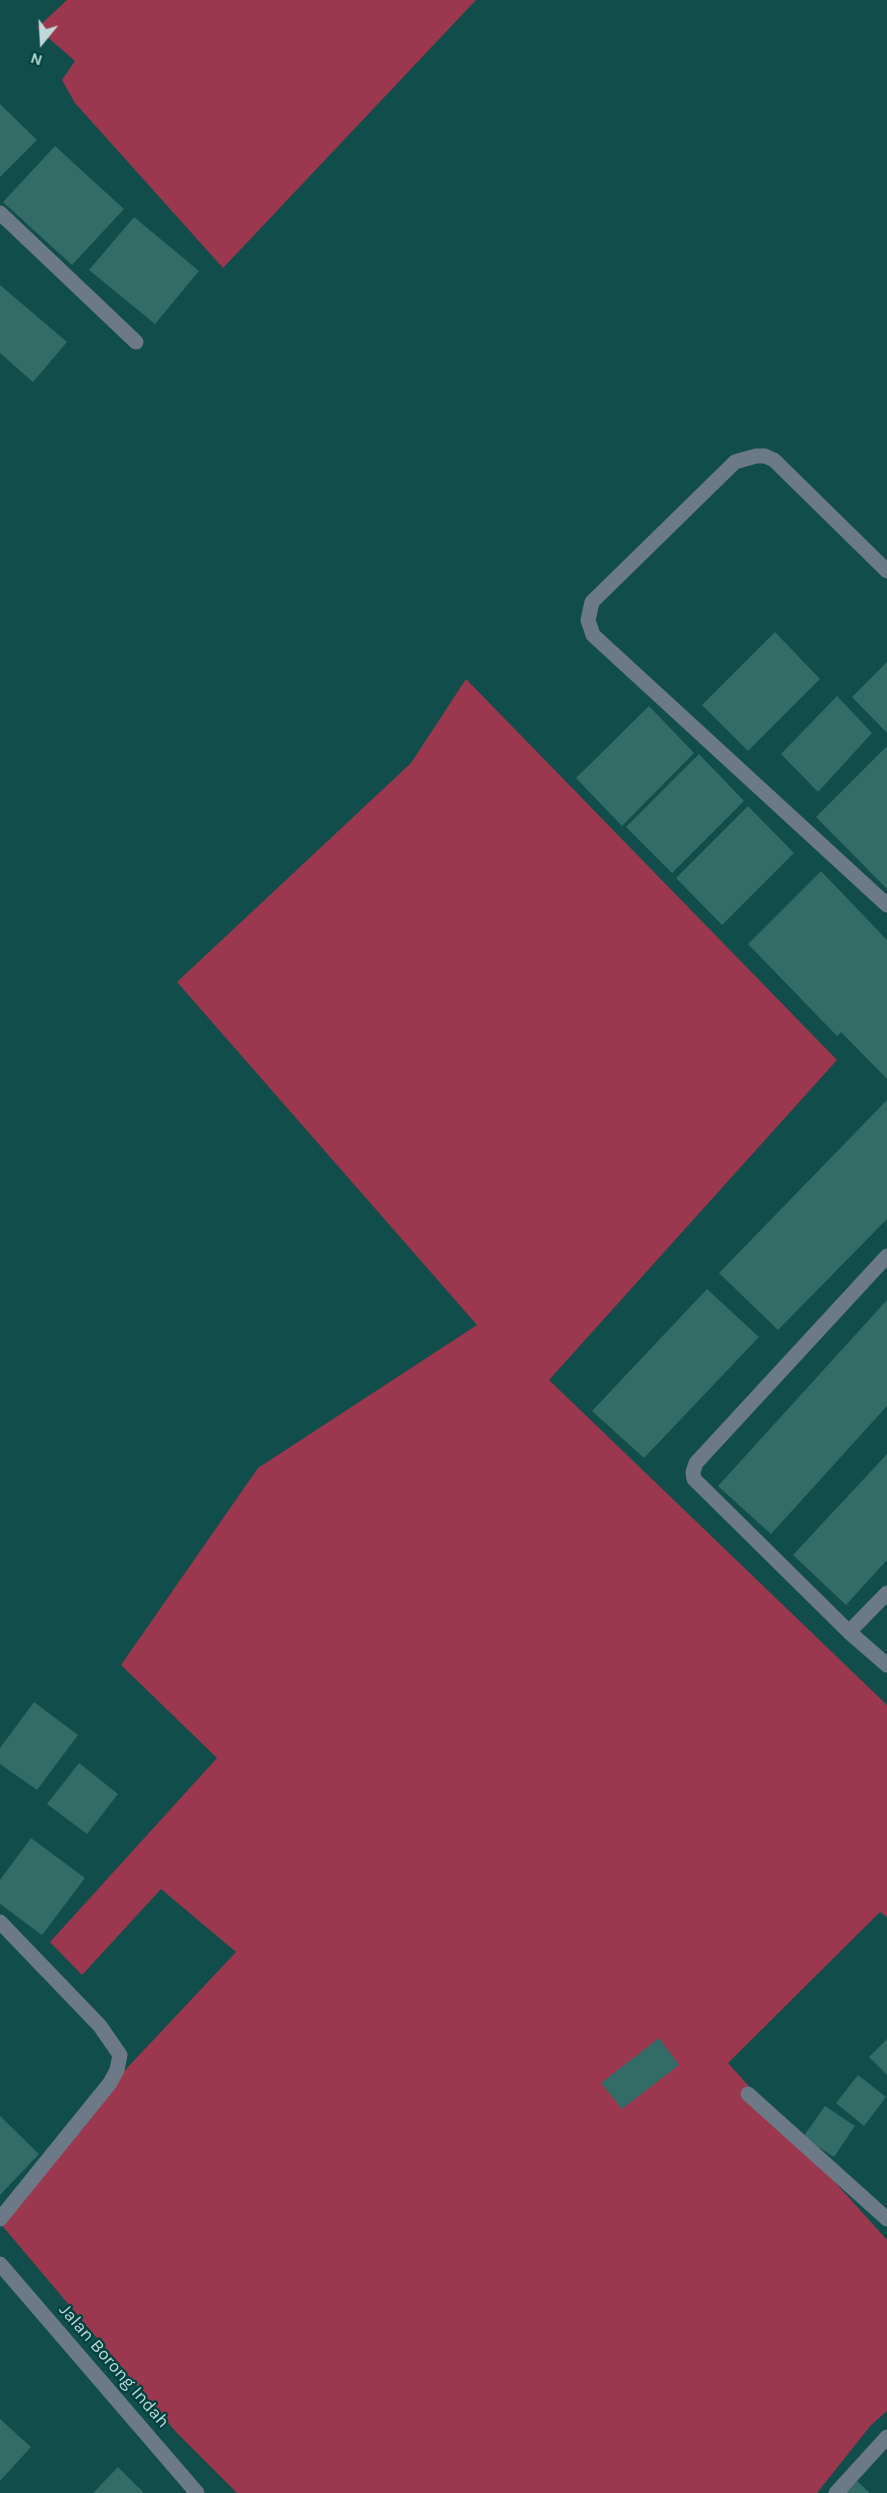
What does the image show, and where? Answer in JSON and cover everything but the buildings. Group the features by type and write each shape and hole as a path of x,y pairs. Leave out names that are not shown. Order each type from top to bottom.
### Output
{"street":[{"path":"0,213 136,342"},
{"path":"887,571 774,460 765,456 756,456 735,462 686,509 592,602 588,620 593,635 887,905"},
{"path":"887,1256 696,1463 693,1472 694,1479 849,1632 887,1665"},
{"path":"849,1632 887,1593"},
{"path":"0,1922 99,2026 120,2055 117,2070 110,2083 0,2219"},
{"path":"748,2094 887,2218"},
{"name":"Jalan Borong Indah","path":"0,2265 197,2493"},
{"path":"836,2493 887,2437"}],"shaded area":[{"path":"67,0 476,0 223,268 75,103 62,80 75,61 37,28"},
{"path":"466,679 837,1060 549,1380 887,1705 887,1917 880,1912 728,2063 887,2240 887,2411 871,2425 817,2493 237,2493 176,2432 0,2223 127,2068 236,1952 161,1889 82,1975 50,1942 217,1758 121,1665 258,1468 477,1325 177,982 411,763"}]}
